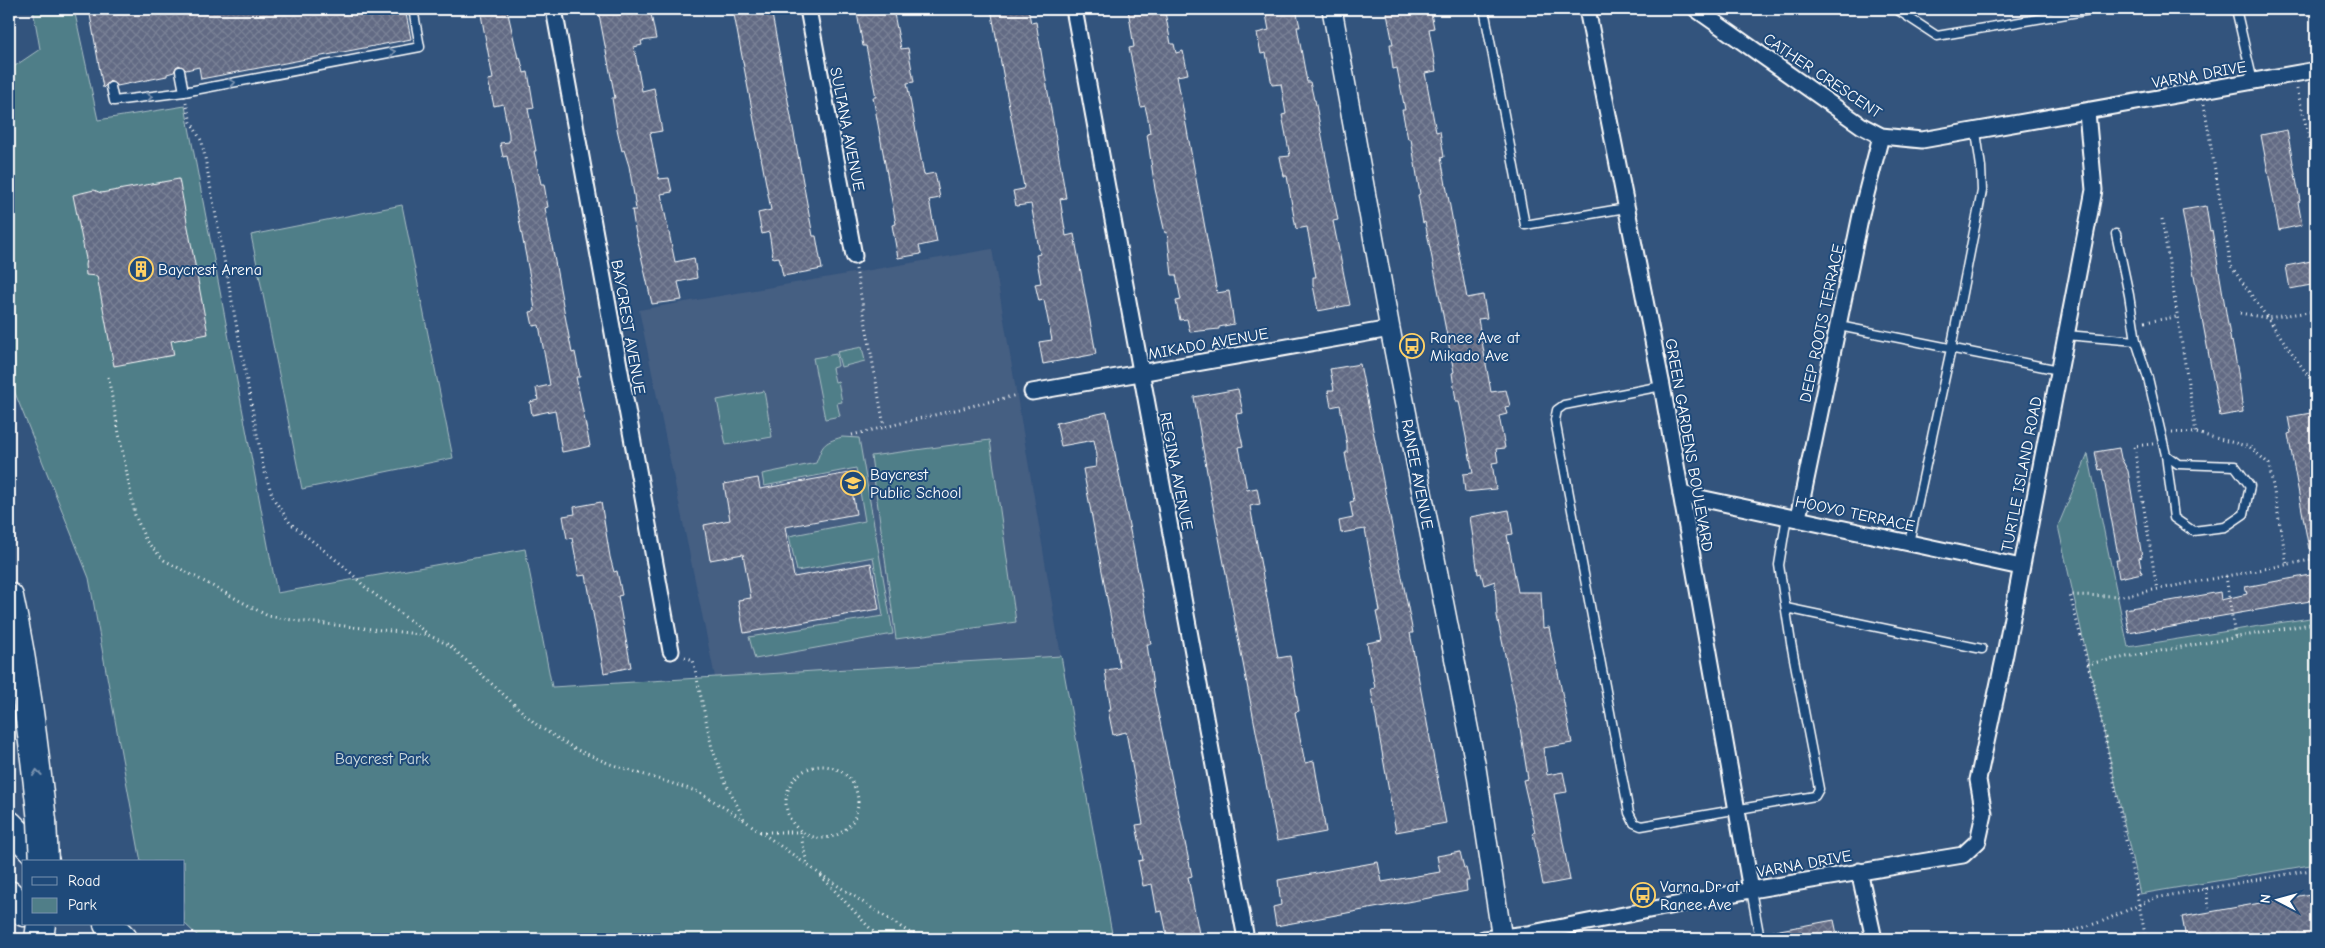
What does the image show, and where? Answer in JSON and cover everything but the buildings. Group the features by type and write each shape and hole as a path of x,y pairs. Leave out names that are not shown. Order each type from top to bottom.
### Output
{"highway":[{"path":"9,597 33,736 45,860"},
{"path":"9,825 43,860"},
{"path":"9,895 22,910"},
{"path":"9,911 22,922"},
{"path":"26,926 41,939"},
{"path":"37,926 49,939"},
{"path":"41,926 41,939"},
{"path":"110,926 123,939"}],"street":[{"name":"BAYCREST AVENUE","path":"554,9 671,651"},
{"name":"SULTANA AVENUE","path":"808,9 854,256"},
{"name":"REGINA AVENUE","path":"1074,9 1246,939"},
{"name":"RANEE AVENUE","path":"1332,9 1390,329 1476,768 1496,939"},
{"name":"GREEN GARDENS BOULEVARD","path":"1587,9 1662,386 1751,890"},
{"name":"CATHER CRESCENT","path":"1696,9 1862,126 1881,136"},
{"name":"VARNA DRIVE","path":"1881,136 1922,140 1976,132 2316,70"},
{"name":"TURTLE ISLAND ROAD","path":"1978,841 1984,814 1978,780 2094,190 2088,112"},
{"name":"DEEP ROOTS TERRACE","path":"1793,517 1839,326 1862,210 1881,136"},
{"name":"MIKADO AVENUE","path":"1032,392 1390,329"},
{"name":"HOOYO TERRACE","path":"1681,494 2021,568"},
{"name":"VARNA DRIVE","path":"1496,939 1751,890 1963,855 1978,841"},
{"path":"1859,871 1874,939"}],"lane":[{"path":"111,87 114,101 184,92 420,47 413,9"},
{"path":"1484,9 1524,225 1626,208"},
{"path":"1896,9 1936,36 2096,9"},
{"path":"2236,9 2252,82"},
{"path":"180,71 184,92"},
{"path":"1909,543 1951,349 1982,191 1982,167 1976,132"},
{"path":"2116,234 2136,341 2148,378 2164,442 2174,518 2193,531 2225,527 2244,514 2250,486 2235,466 2178,464 2166,455"},
{"path":"1839,326 2059,370"},
{"path":"2066,335 2136,341"},
{"path":"1662,386 1564,405 1558,410 1555,420 1629,813 1634,823 1641,826 1815,796 1819,789 1779,565 1793,517"},
{"path":"1786,608 1982,649"},
{"path":"1751,890 1760,939"}],"path":[{"path":"2294,74 2316,166"},
{"path":"184,92 191,122 202,142 263,466 273,498 290,523 346,568 366,588 428,635 449,645 538,726 575,749 610,764 699,792 744,820 807,863 880,939"},
{"path":"2202,92 2231,266 2316,387"},
{"path":"2162,219 2176,317 2196,433"},
{"path":"854,256 884,426"},
{"path":"2240,313 2267,318 2316,310"},
{"path":"2134,324 2176,317"},
{"path":"108,377 135,515 146,541 164,560 268,616 428,635"},
{"path":"852,435 1032,392"},
{"path":"2157,590 2134,446 2164,442"},
{"path":"2146,939 2098,703 2070,594 2122,596 2316,559"},
{"path":"2226,576 2235,637"},
{"path":"2087,664 2316,623"},
{"path":"671,651 693,660 712,748 725,781 744,820"},
{"path":"759,832 800,832 810,838 822,839 834,837 844,832 852,823 857,813 858,801 856,789 850,779 841,771 824,766 806,769 795,776 788,787 785,799 786,812 791,823 800,832 807,863"},
{"path":"2035,939 2073,931 2103,921 2155,898 2316,869"},
{"path":"817,872 910,933 929,939"},
{"path":"2206,888 2209,908"}],"shaded area":[{"name":"Baycrest Public School","path":"992,249 1061,656 715,677 639,310"}],"green space":[{"name":"Baycrest Park","path":"33,9 74,9 98,120 185,106 277,593 525,549 552,687 1061,656 1113,939 201,939 185,924 185,860 141,860 89,578 9,378 9,70 40,49"},
{"path":"402,205 453,458 302,489 251,235"},
{"path":"862,347 865,361 841,367 837,352"},
{"path":"836,354 838,366 832,368 835,382 838,381 842,402 837,403 840,416 825,419 813,358"},
{"path":"764,391 772,437 726,445 717,400"},
{"path":"842,437 859,438 893,634 755,659 749,637 883,616 873,557 797,571 789,536 865,521 856,468 764,486 762,474 816,463 820,452 827,443"},
{"path":"990,440 1016,622 896,639 871,456"},
{"path":"2088,454 2128,647 2316,617 2316,864 2140,894 2058,526"}],"place":[{"name":"Baycrest Arena","path":"141,269"},
{"name":"Ranee Ave at Mikado Ave","path":"1412,346"},
{"name":"Baycrest Public School","path":"853,483"},
{"name":"Varna Dr at Ranee Ave","path":"1643,895"}]}
